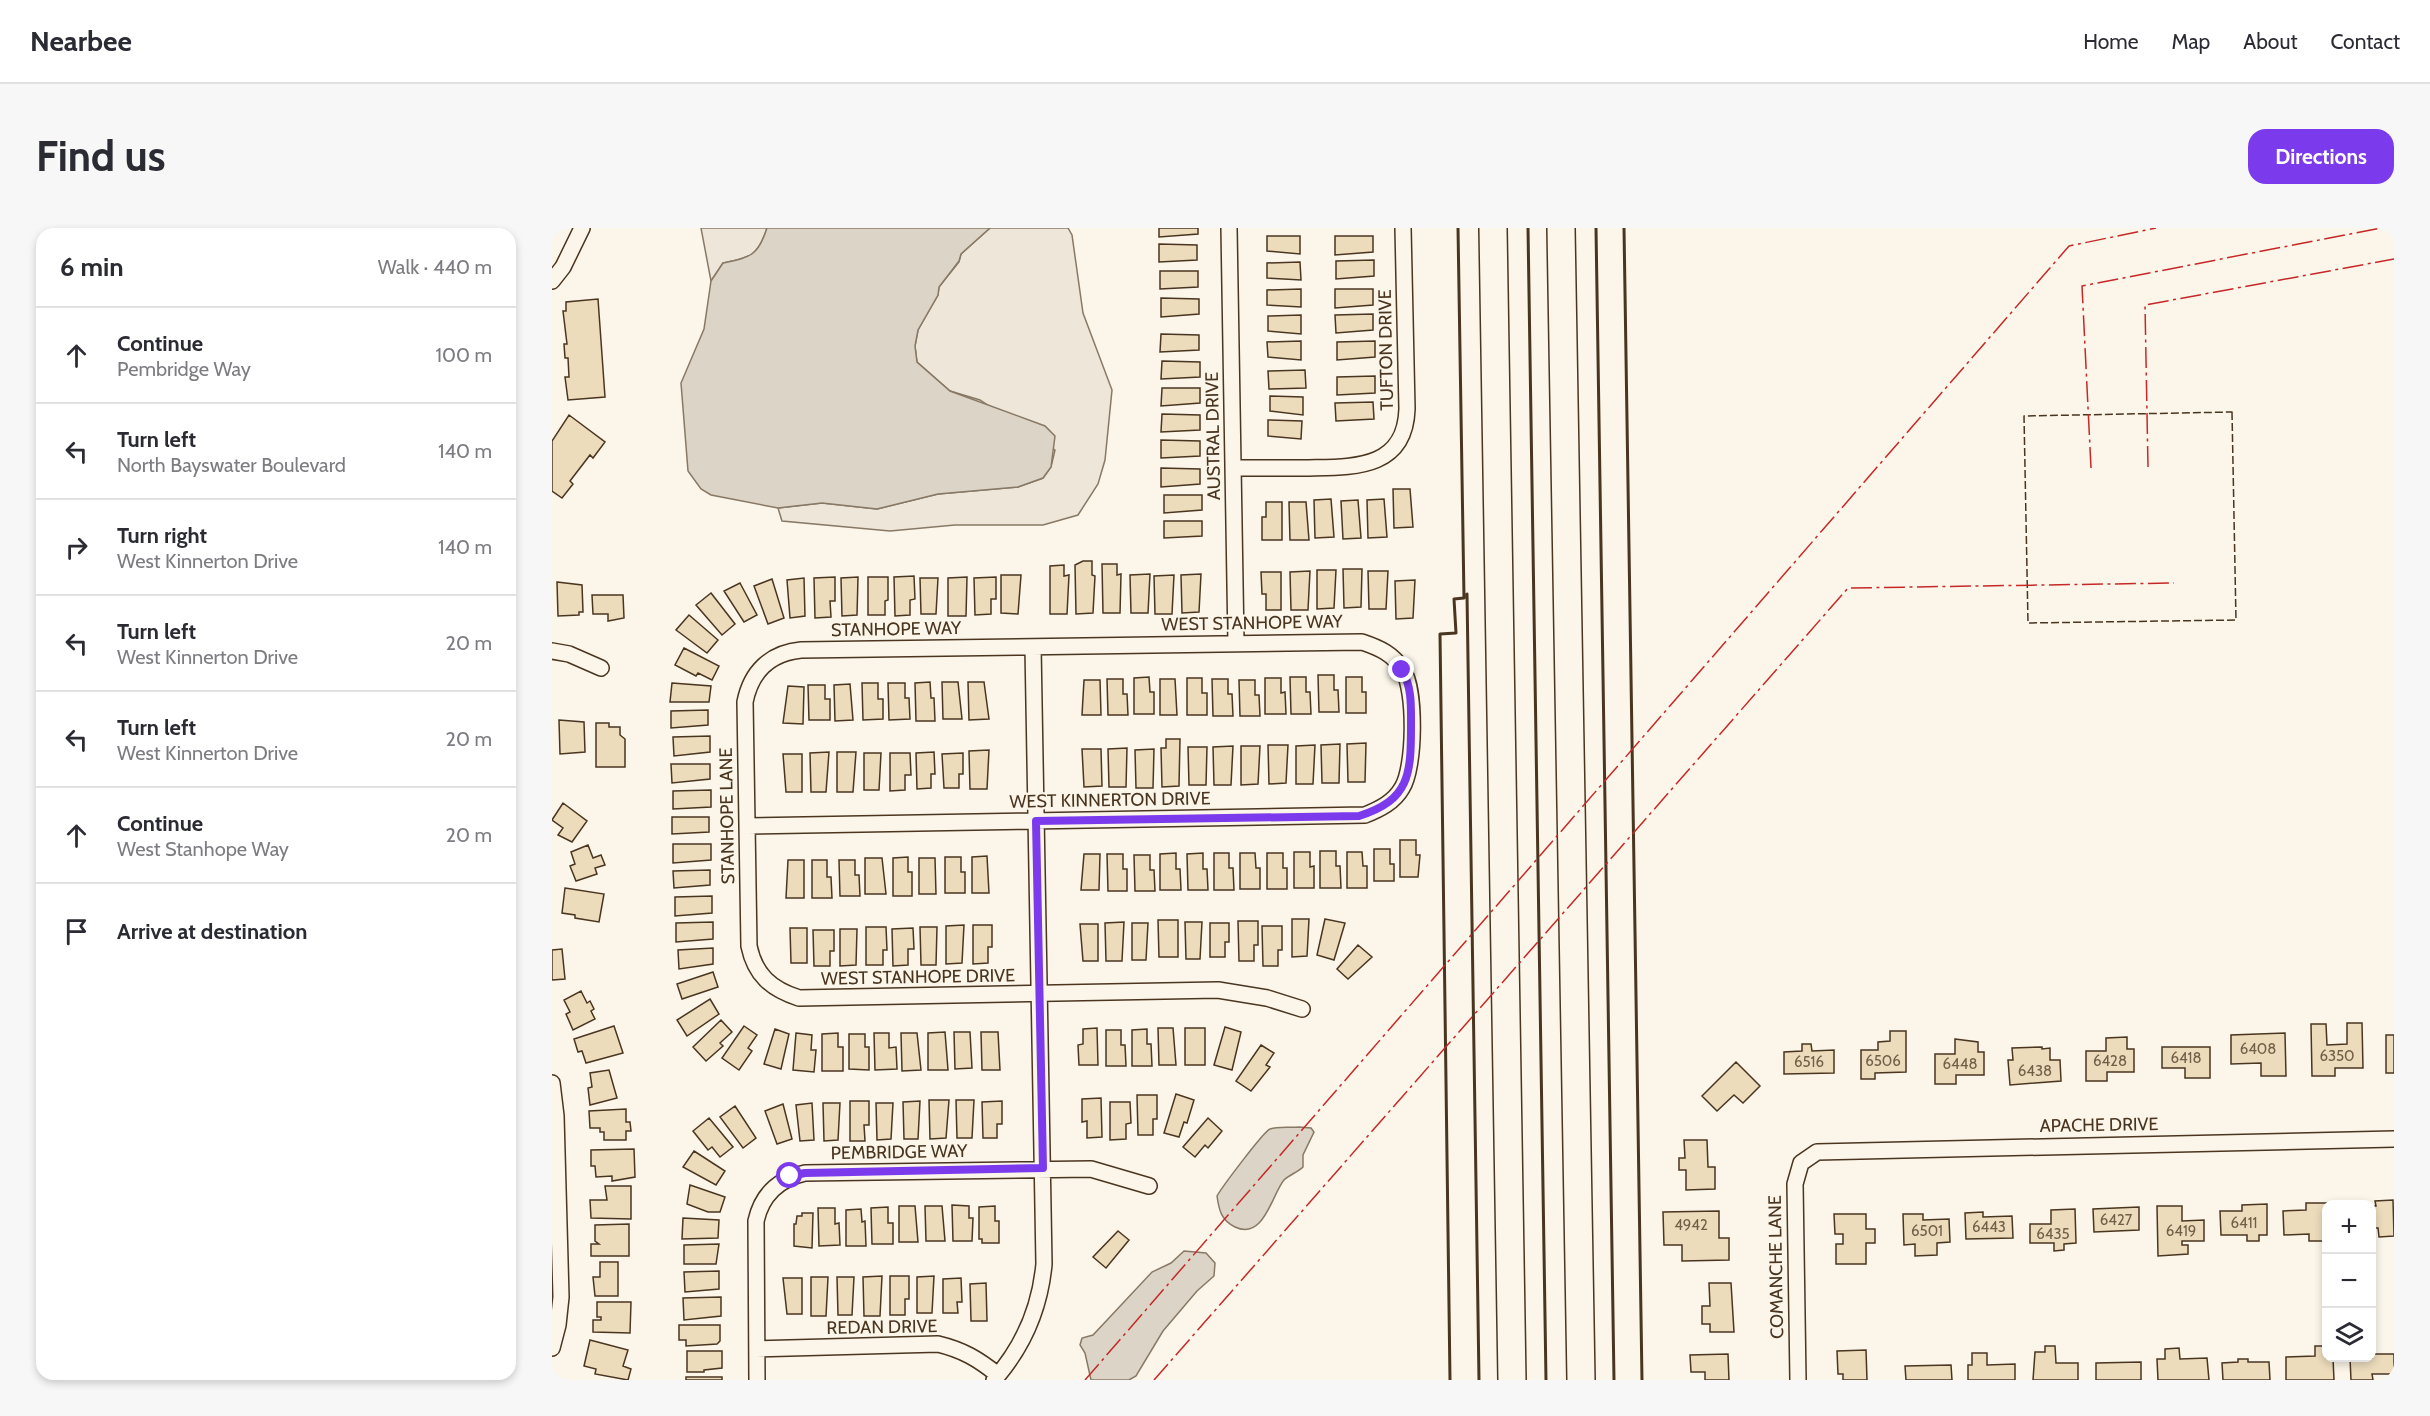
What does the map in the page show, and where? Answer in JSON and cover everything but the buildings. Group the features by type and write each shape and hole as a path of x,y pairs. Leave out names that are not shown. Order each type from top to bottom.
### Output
{"highway":[{"path":"1493,228 1512,1380"},
{"path":"1561,228 1581,1380"}],"street":[{"path":"552,280 563,267 582,228"},
{"name":"AUSTRAL DRIVE","path":"1229,228 1236,644"},
{"name":"TUFTON DRIVE","path":"1234,468 1356,467 1378,460 1398,441 1403,431 1407,409 1403,228"},
{"name":"WEST STANHOPE WAY","path":"1033,647 1351,641 1383,650 1396,661 1406,677 1410,693 1411,728"},
{"path":"996,1378 1027,1331 1039,1295 1044,1257 1033,647"},
{"name":"STANHOPE WAY","path":"764,665 779,655 801,650 1033,647"},
{"path":"552,651 569,654 601,668"},
{"name":"STANHOPE LANE","path":"757,970 749,946 745,702 751,681 764,665"},
{"name":"WEST KINNERTON DRIVE","path":"747,826 1365,815 1393,800 1403,788 1410,764 1411,728"},
{"name":"WEST STANHOPE DRIVE","path":"757,970 766,982 781,993 799,998 1218,990 1267,998 1302,1009"},
{"path":"552,1083 556,1116 561,1298 558,1325 552,1348"},
{"name":"APACHE DRIVE","path":"1807,1157 1824,1150 2394,1139"},
{"name":"COMANCHE LANE","path":"1798,1380 1794,1188 1799,1167 1807,1157"},
{"name":"PEMBRIDGE WAY","path":"757,1349 755,1231 759,1209 765,1197 785,1179 805,1173 1043,1168 1091,1169 1149,1186"},
{"name":"REDAN DRIVE","path":"757,1349 938,1344 960,1349 976,1357 996,1378"},
{"path":"757,1349 757,1380"}],"shaded area":[{"path":"701,228 767,228 757,250 747,257 723,263 711,281"},
{"path":"767,228 990,228 961,254 959,261 939,287 938,295 918,330 915,346 917,362 950,391 1045,426 1055,436 1051,467 1043,478 1018,487 938,494 877,509 822,503 778,508 711,495 701,489 688,471 681,383 704,329 711,281 723,263 747,257 757,250"},
{"path":"990,228 1068,228 1072,235 1083,313 1112,390 1105,460 1098,484 1078,515 1043,525 955,525 890,531 782,521 778,508 822,503 877,509 938,494 1018,487 1043,478 1051,467 1055,450 980,400 950,391 917,362 915,346 918,330 938,295 939,287 959,262 961,254"},
{"path":"1311,1128 1314,1132 1303,1155 1303,1167 1284,1180 1266,1214 1253,1228 1245,1230 1230,1224 1220,1210 1217,1196 1220,1191 1266,1132 1270,1129"},
{"path":"1184,1251 1206,1253 1215,1263 1214,1276 1197,1291 1163,1331 1136,1376 1129,1380 1091,1380 1085,1353 1080,1345 1082,1338 1093,1335 1152,1272 1171,1263"}],"fence":[{"path":"2232,412 2236,620 2028,623 2024,416 2232,412"}],"wall":[{"path":"1450,1380 1440,634 1456,633 1454,599 1464,598 1458,228"},
{"path":"1528,228 1546,1380"},
{"path":"1596,228 1614,1380"},
{"path":"1624,228 1642,1380"},
{"path":"1467,594 1479,1380"}],"power":[{"path":"1085,1380 2069,246 2156,228"},
{"path":"2091,468 2082,286 2381,228"},
{"path":"2148,467 2145,305 2394,259"},
{"path":"1154,1380 1848,588 2174,583"}],"route":[{"path":"790,1176 805,1173 1043,1168 1036,821 1365,815 1393,800 1403,788 1410,771 1409,686 1402,670"}]}
